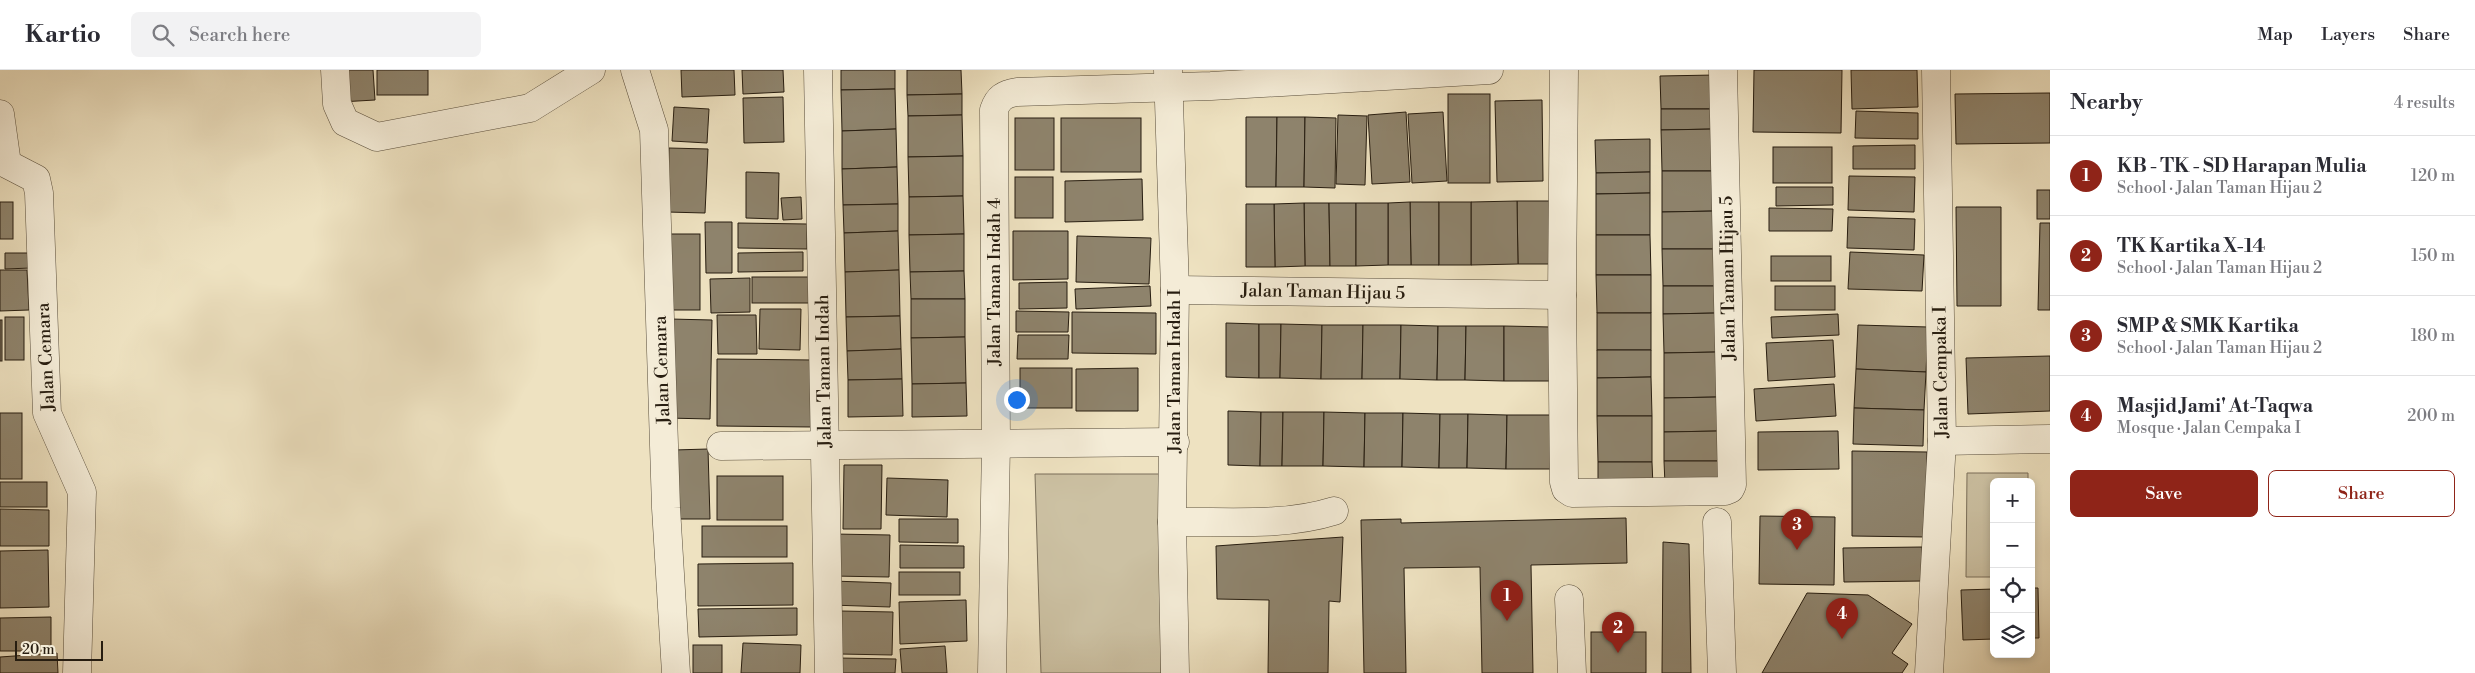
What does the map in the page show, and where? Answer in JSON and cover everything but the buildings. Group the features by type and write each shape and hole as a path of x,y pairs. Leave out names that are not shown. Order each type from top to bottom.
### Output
{"street":[{"path":"335,70 337,104 345,122 377,137 530,108 591,70"},
{"name":"Jalan Cemara","path":"635,70 654,130 666,508 676,673"},
{"name":"Jalan Taman Indah","path":"818,70 829,673"},
{"path":"1168,79 1489,70"},
{"path":"1562,295 1564,70"},
{"name":"Jalan Taman Hijau 5","path":"1175,290 1562,295 1566,490 1572,493 1730,490 1732,485 1723,70"},
{"name":"Jalan Cempaka I","path":"1929,673 1942,441 1936,70"},
{"name":"Jalan Taman Indah 4","path":"992,673 996,443 994,110 997,101 1005,94 1168,79"},
{"name":"Jalan Taman Indah I","path":"1168,79 1175,290 1175,442 1172,522 1175,673"},
{"name":"Jalan Cemara","path":"0,114 6,164 36,179 39,193 47,413 82,492 76,673"},
{"path":"1942,441 2050,439"},
{"path":"721,446 1175,442"},
{"path":"1172,522 1313,518 1334,511"},
{"path":"1717,522 1722,673"},
{"path":"1569,600 1572,673"}],"shaded area":[{"path":"1967,473 2028,473 2028,478 1990,478 1990,577 1966,577"},
{"path":"1035,474 1159,474 1161,673 1041,673"}],"place":[{"name":"SMP & SMK Kartika","path":"1797,550"},
{"name":"KB - TK - SD Harapan Mulia","path":"1507,621"},
{"name":"Masjid Jami' At-Taqwa","path":"1842,639"},
{"name":"TK Kartika X-14","path":"1618,653"}]}
